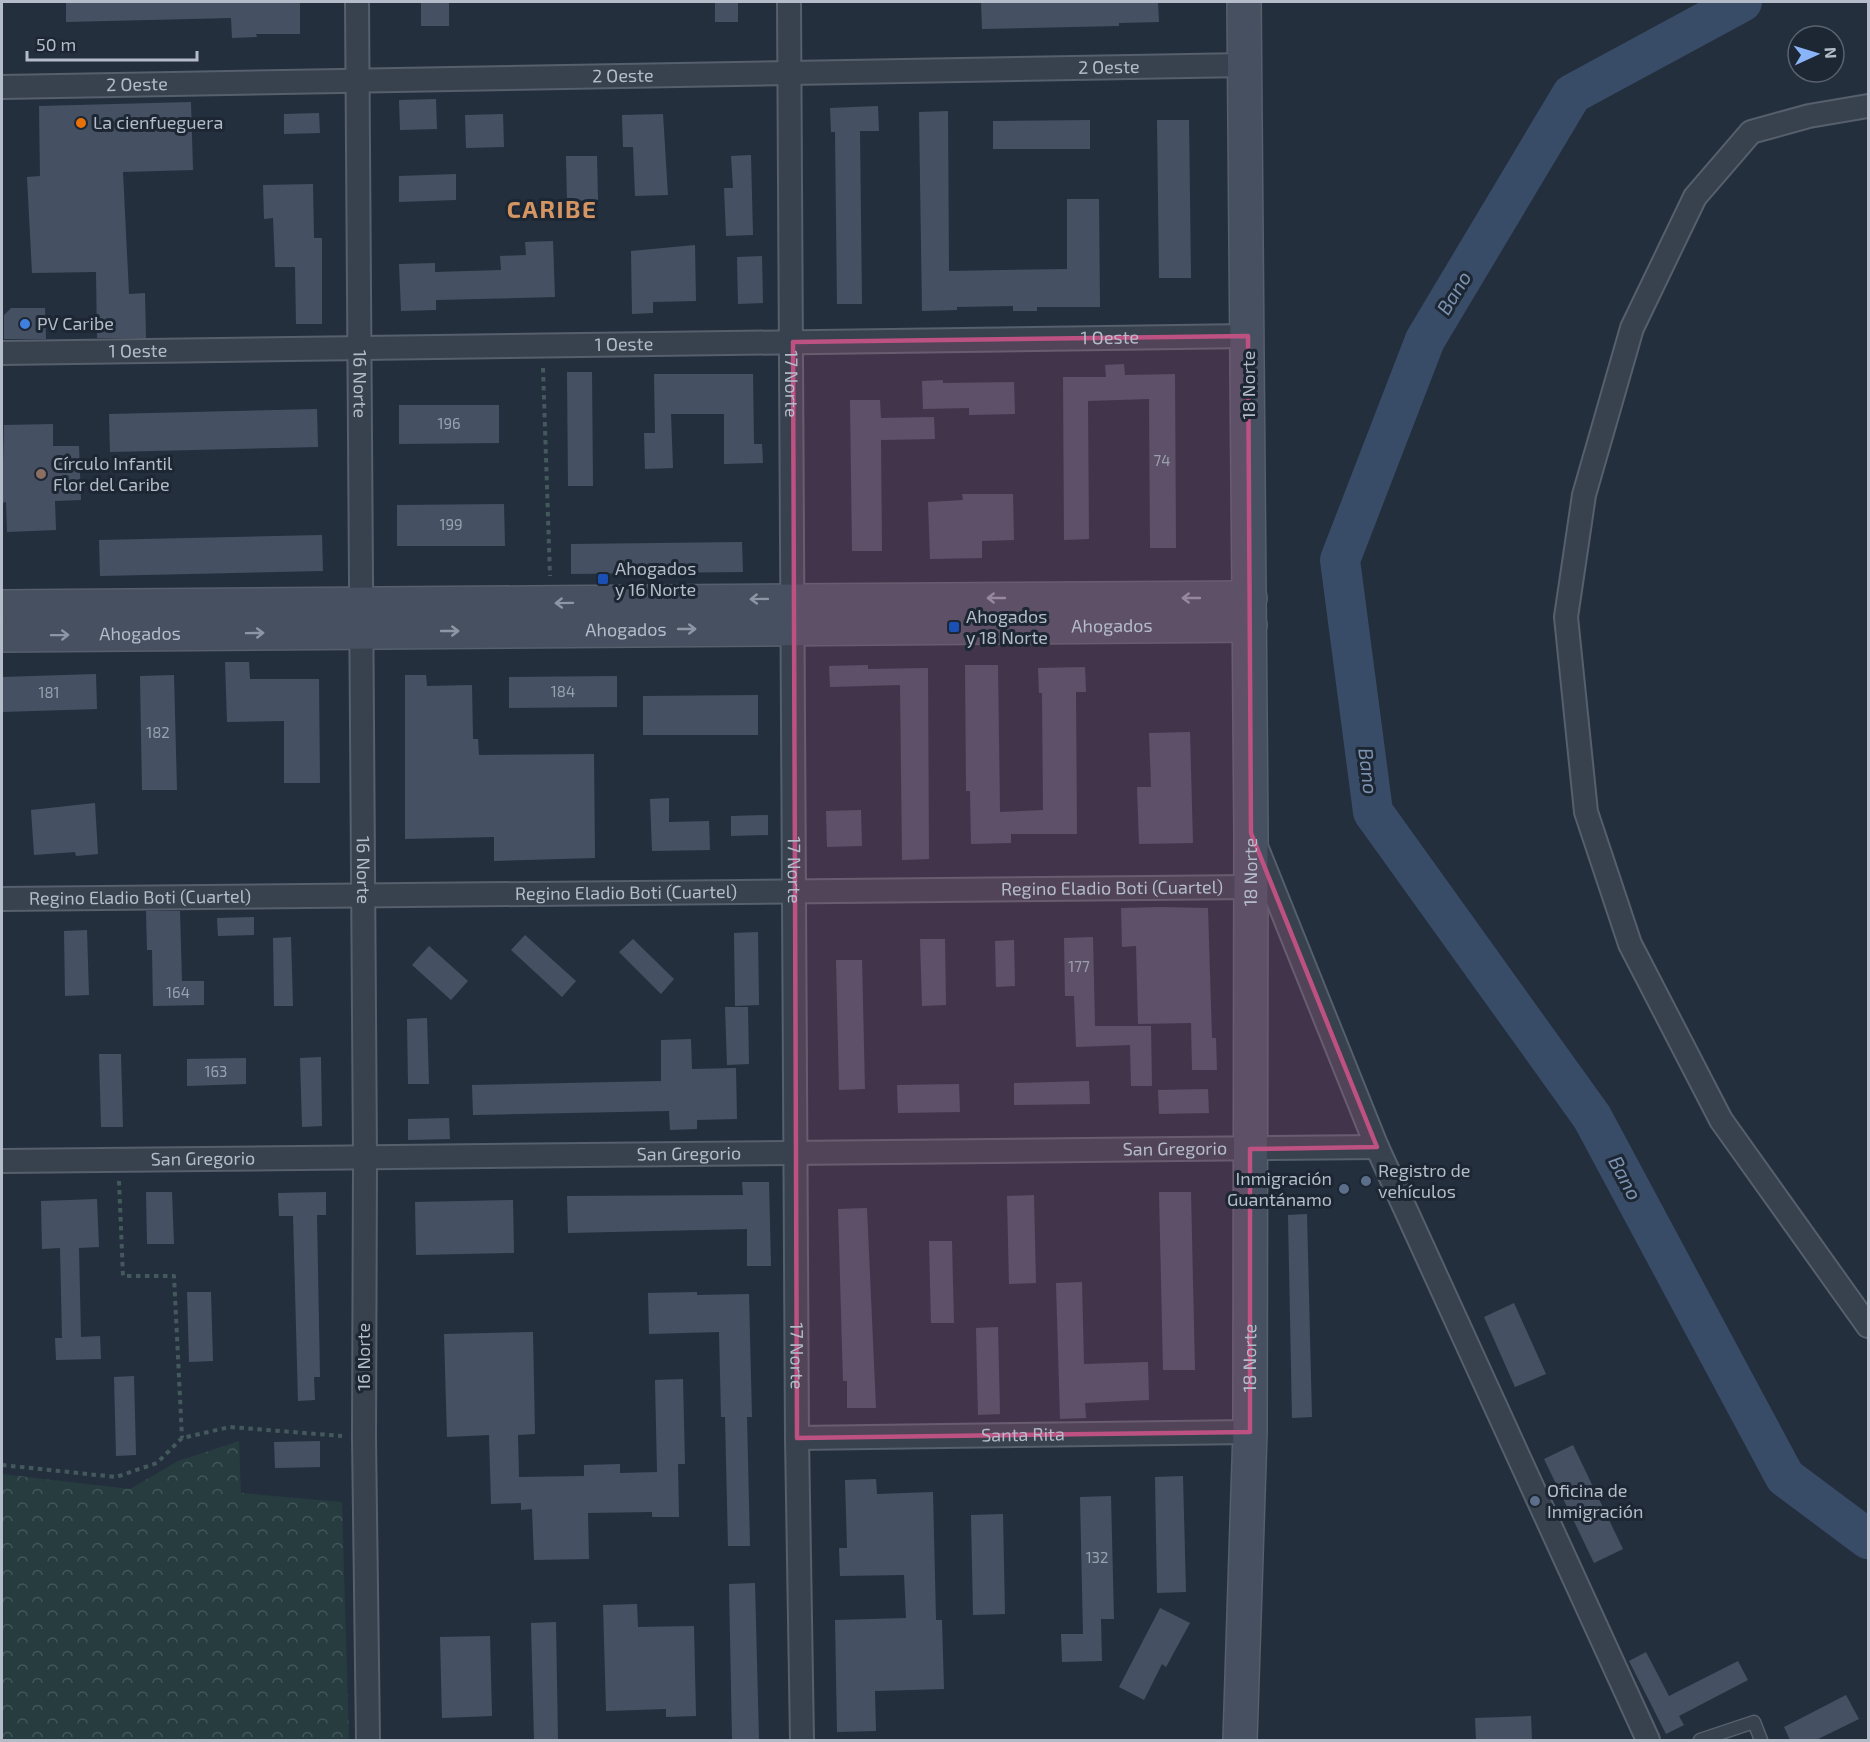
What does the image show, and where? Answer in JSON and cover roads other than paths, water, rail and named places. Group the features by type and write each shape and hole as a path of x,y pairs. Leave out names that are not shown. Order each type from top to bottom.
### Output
{"main road":[{"name":"18 Norte","path":"1240,1740 1250,1432 1251,833 1244,2"},
{"name":"Ahogados","path":"2,635 361,618 551,603 795,614"},
{"name":"Ahogados","path":"2,607 361,618 1250,612"}],"street":[{"name":"16 Norte","path":"357,2 365,1159 364,1438 368,1740"},
{"name":"17 Norte","path":"789,2 802,1740"},
{"name":"2 Oeste","path":"2,87 1245,65"},
{"path":"1869,106 1809,116 1751,132 1695,196 1632,328 1584,495 1566,617 1586,812 1630,944 1721,1120 1869,1326"},
{"name":"1 Oeste","path":"2,353 1248,336"},
{"path":"1251,833 1377,1147 1648,1740"},
{"name":"Regino Eladio Boti (Cuartel)","path":"2,899 1251,887"},
{"name":"San Gregorio","path":"2,1161 1377,1147"},
{"name":"Santa Rita","path":"798,1438 1250,1432"}],"lane":[{"path":"1700,1740 1754,1722 1761,1740"}],"waterway":[{"name":"Bano","path":"1742,2 1572,94 1425,340 1340,560 1373,812 1592,1117 1785,1477 1868,1539"}],"place":[{"name":"La cienfueguera","path":"81,123"},
{"name":"PV Caribe","path":"25,324"},
{"name":"Círculo Infantil Flor del Caribe","path":"41,474"},
{"name":"Ahogados y 16 Norte","path":"603,579"},
{"name":"Ahogados y 18 Norte","path":"954,627"},
{"name":"Registro de vehículos","path":"1366,1181"},
{"name":"Inmigración Guantánamo","path":"1344,1189"},
{"name":"Oficina de Inmigración","path":"1535,1501"}],"district":[{"name":"CARIBE","path":"552,210"}]}
